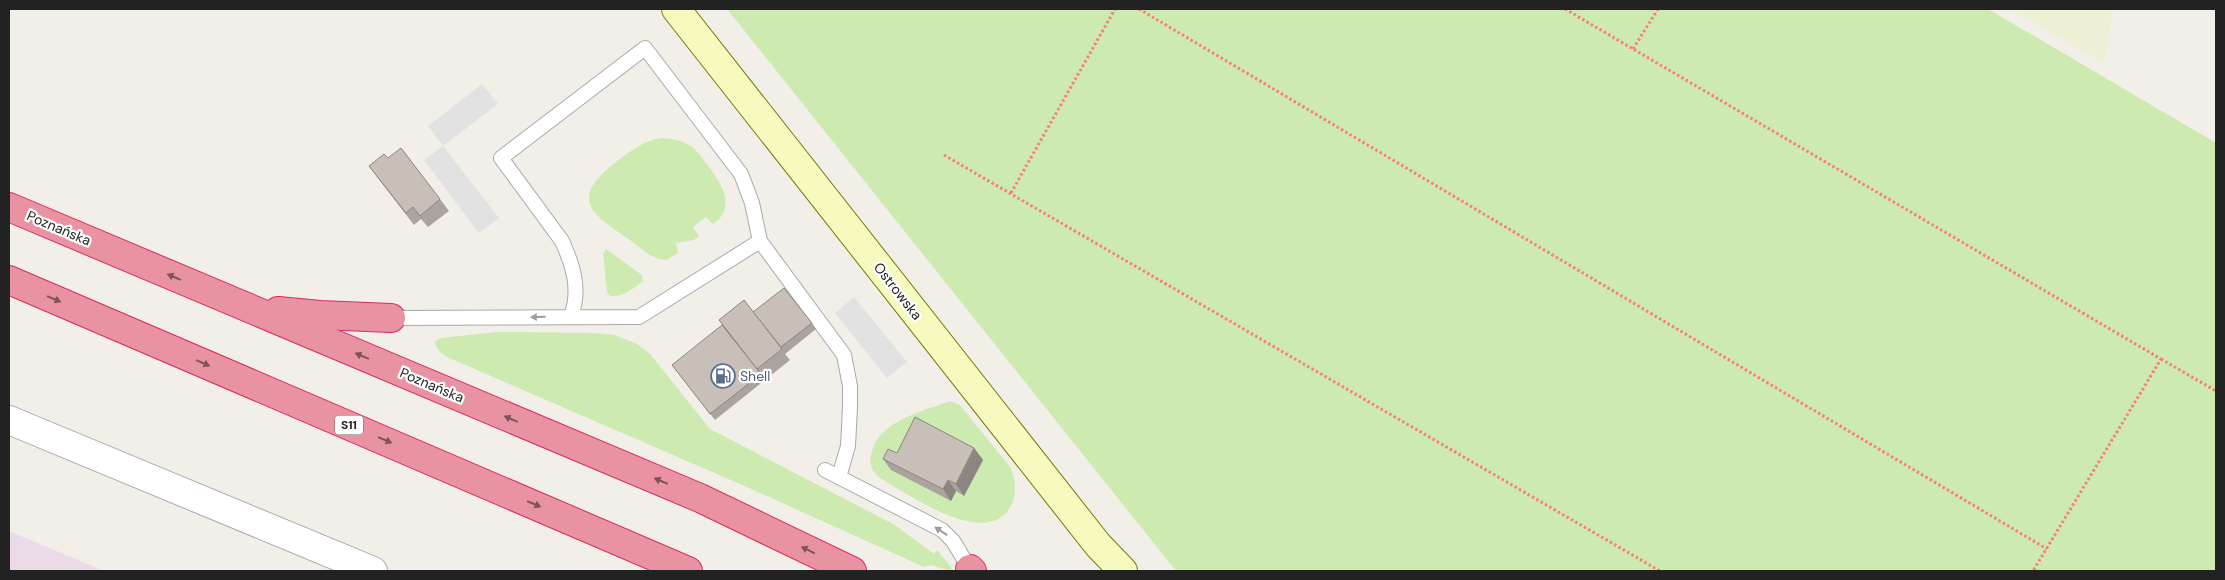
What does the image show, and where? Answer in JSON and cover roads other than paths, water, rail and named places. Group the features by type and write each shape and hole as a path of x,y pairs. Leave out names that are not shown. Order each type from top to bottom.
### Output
{"highway":[{"name":"Poznańska","path":"9,207 700,498 852,571"},
{"name":"S11","path":"9,280 688,571"},
{"path":"219,296 288,312 391,318"}],"street":[{"name":"Ostrowska","path":"676,9 1098,546 1123,571"},
{"path":"9,420 373,571"}],"lane":[{"path":"571,316 576,285 567,251 562,241 501,158 645,48 741,174 752,203 760,241 844,355 848,374 850,407 848,446 839,477"},
{"path":"391,318 639,317 760,241"},
{"path":"825,470 947,534 971,570"}],"place":[{"name":"Shell","path":"723,376"}]}
